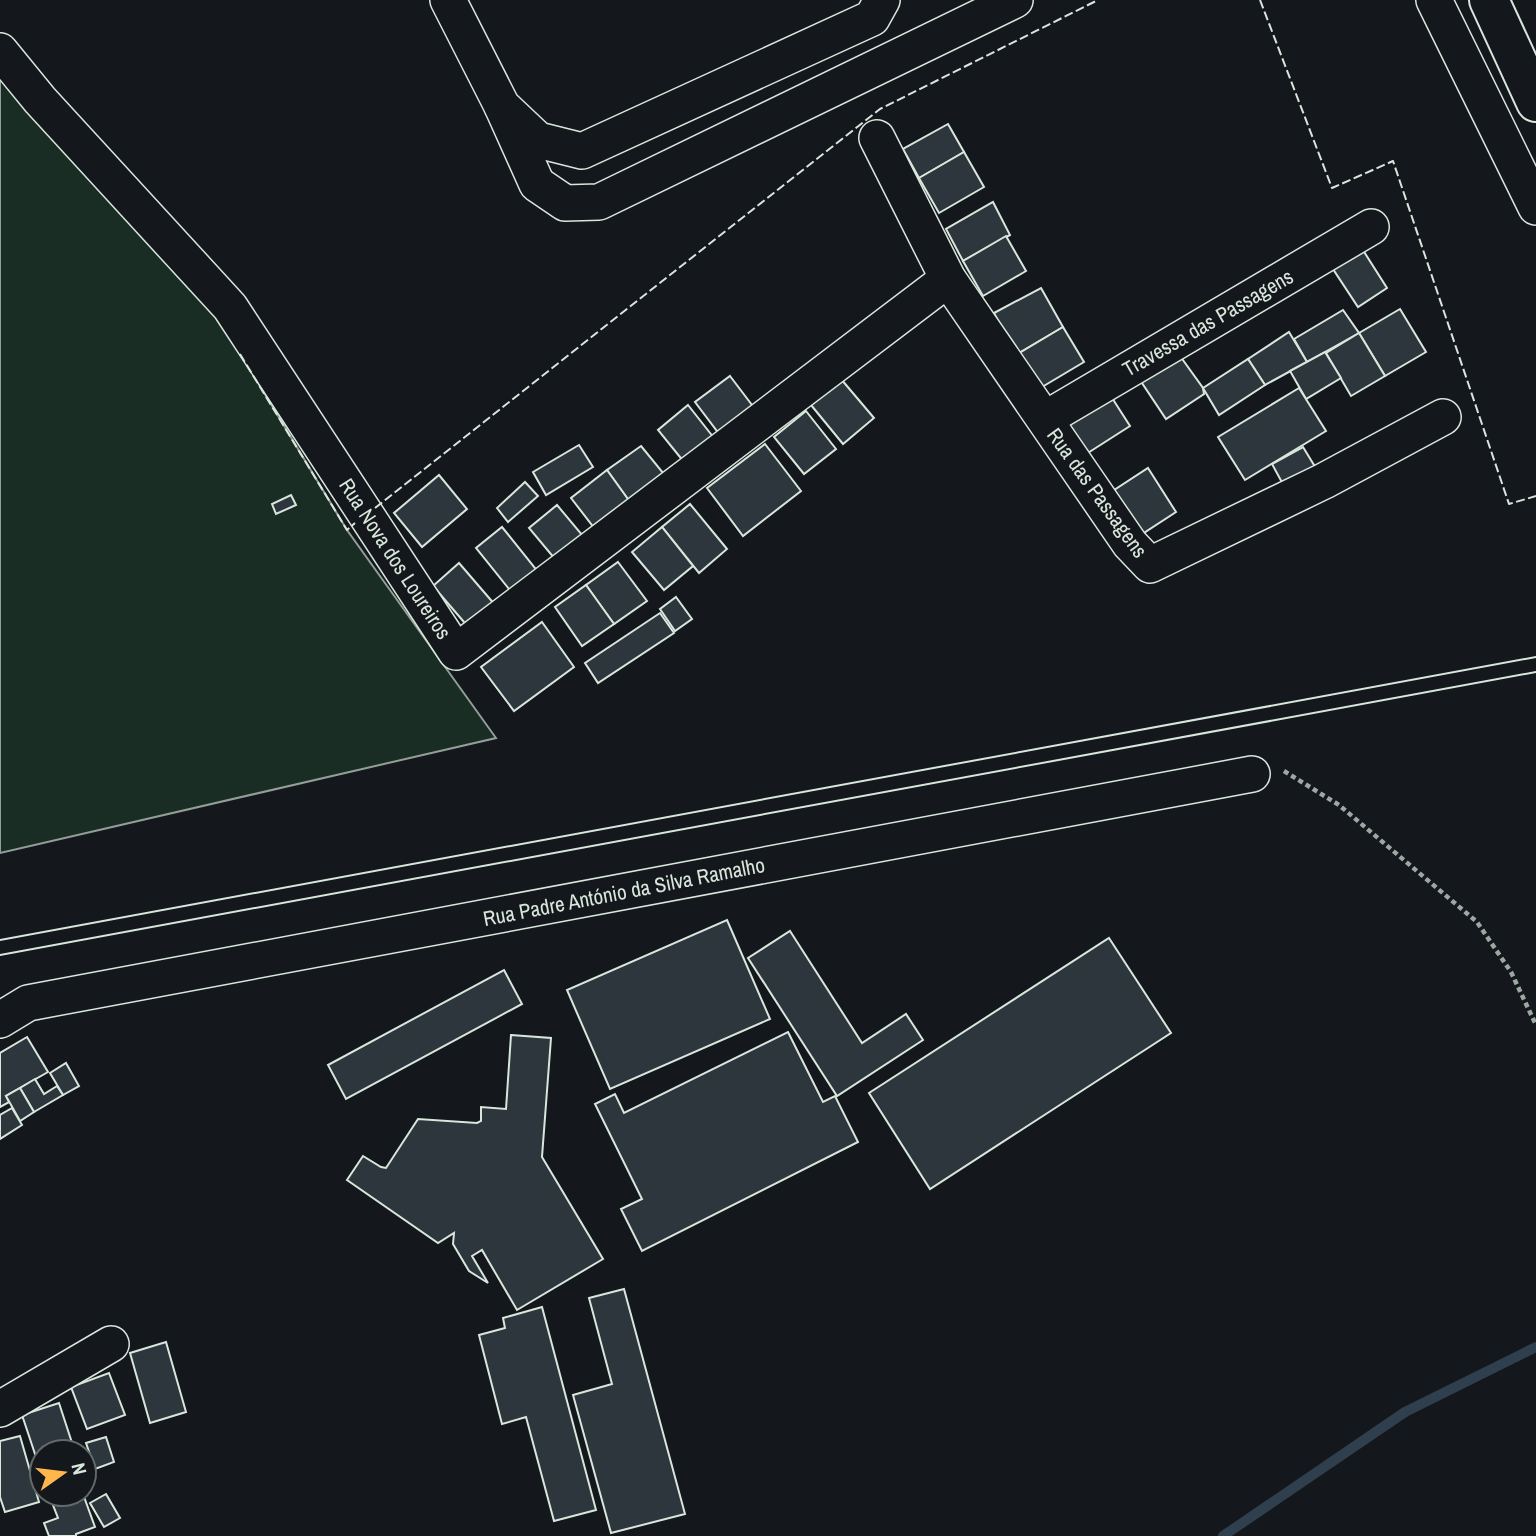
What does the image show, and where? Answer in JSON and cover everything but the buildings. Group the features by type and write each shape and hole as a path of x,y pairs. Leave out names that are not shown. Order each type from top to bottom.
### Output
{"highway":[{"path":"1489,0 1536,102"}],"street":[{"path":"448,0 502,106 537,184 565,203 599,202 1015,0"},
{"path":"502,106 538,140 582,151 872,18 882,0"},
{"path":"1436,9 1536,206"},
{"name":"Rua Nova dos Loureiros","path":"0,51 40,100 230,307 456,652 948,279"},
{"name":"Rua das Passagens","path":"877,138 948,279 1130,544 1150,565 1324,481 1443,417"},
{"name":"Travessa das Passagens","path":"1045,419 1371,228"},
{"name":"Rua Padre António da Silva Ramalho","path":"0,1020 28,1003 1252,774"},
{"path":"0,1409 111,1344"}],"path":[{"path":"1252,774 1286,771 1339,805 1477,922 1511,972 1536,1025"}],"green space":[{"path":"0,70 219,318 347,530 496,738 0,853"}],"waterway":[{"path":"1223,1536 1405,1412 1536,1347"}],"tram line":[{"path":"0,940 1536,657"},
{"path":"0,955 1536,672"}],"fence":[{"path":"375,508 880,109 1098,0"},
{"path":"1260,0 1332,188 1393,161 1509,504 1536,496"},
{"path":"240,354 347,530 355,523"}]}
